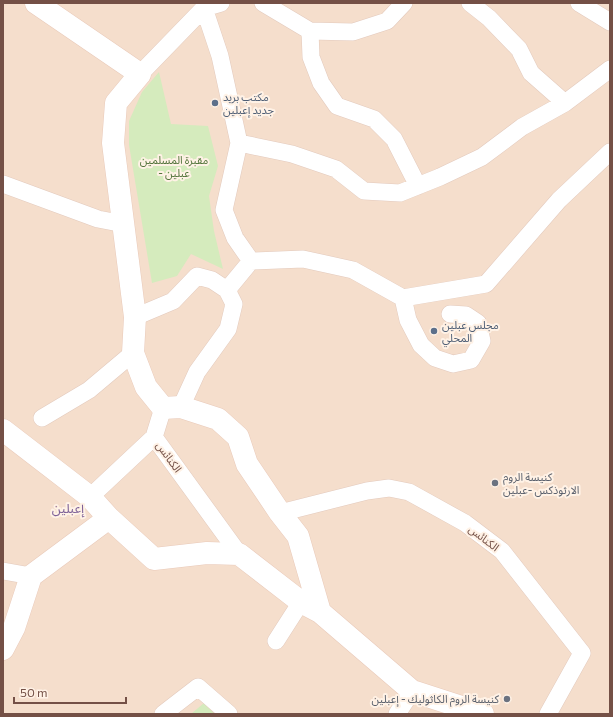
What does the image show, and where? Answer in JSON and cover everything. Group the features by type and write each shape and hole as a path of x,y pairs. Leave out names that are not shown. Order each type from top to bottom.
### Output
{"street":[{"path":"36,3 140,74"},
{"path":"221,3 204,8 140,74 116,104 113,143 135,317 134,354 146,386 172,407 218,419 238,437 247,464 280,513 298,536 320,612"},
{"path":"263,3 310,30 353,32 387,22 404,3"},
{"path":"470,3 489,18 519,49 531,73 565,103"},
{"path":"578,3 610,22"},
{"path":"204,8 220,56 239,143 224,210 235,238 251,261"},
{"path":"310,30 311,57 321,83 336,106 374,120 394,139 418,186"},
{"path":"239,143 292,154 336,169 364,191 400,193 482,157 522,127 565,103 610,69"},
{"path":"135,317 173,301 197,276 212,280 227,290 251,261 303,259 353,270 403,298 486,284 559,200 610,152"},
{"path":"3,184 98,219 124,224"},
{"name":"الكنائس","path":"90,497 154,437 172,407 228,329 234,304 227,290"},
{"path":"403,298 408,320 421,345 435,358 452,364 471,360 482,341 478,323 466,315 450,314"},
{"path":"42,418 89,390 134,354"},
{"path":"3,430 90,497 109,518 154,559 207,553 239,554 301,602 320,612 412,691 483,714"},
{"name":"الكنائس","path":"154,437 239,554"},
{"name":"الكنائس","path":"280,513 367,491 390,488 409,492 465,523 502,551 582,653 548,714"},
{"path":"3,649 14,628 31,576 109,518"},
{"path":"3,571 31,576"},
{"path":"276,641 301,602"},
{"path":"163,714 198,687 229,714"},
{"path":"397,714 412,691"}],"shaded area":[{"path":"3,3 610,3 610,714 3,714"}],"green space":[{"name":"مقبرة المسلمين - عبلين","path":"159,72 171,124 208,126 218,166 209,196 214,231 223,269 191,254 177,276 152,283 129,145 129,121 142,92"},
{"path":"204,703 215,714 191,714"}],"place":[{"name":"مكتب بريد جديد إعبلين","path":"215,103"},
{"name":"مجلس عبلين المحلي","path":"434,331"},
{"name":"كنيسة الروم الارثوذكس -عبلين","path":"495,483"},
{"name":"كنيسة الروم الكاثوليك - إعبلين","path":"507,699"}],"district":[{"name":"إعبلين","path":"68,508"}]}
